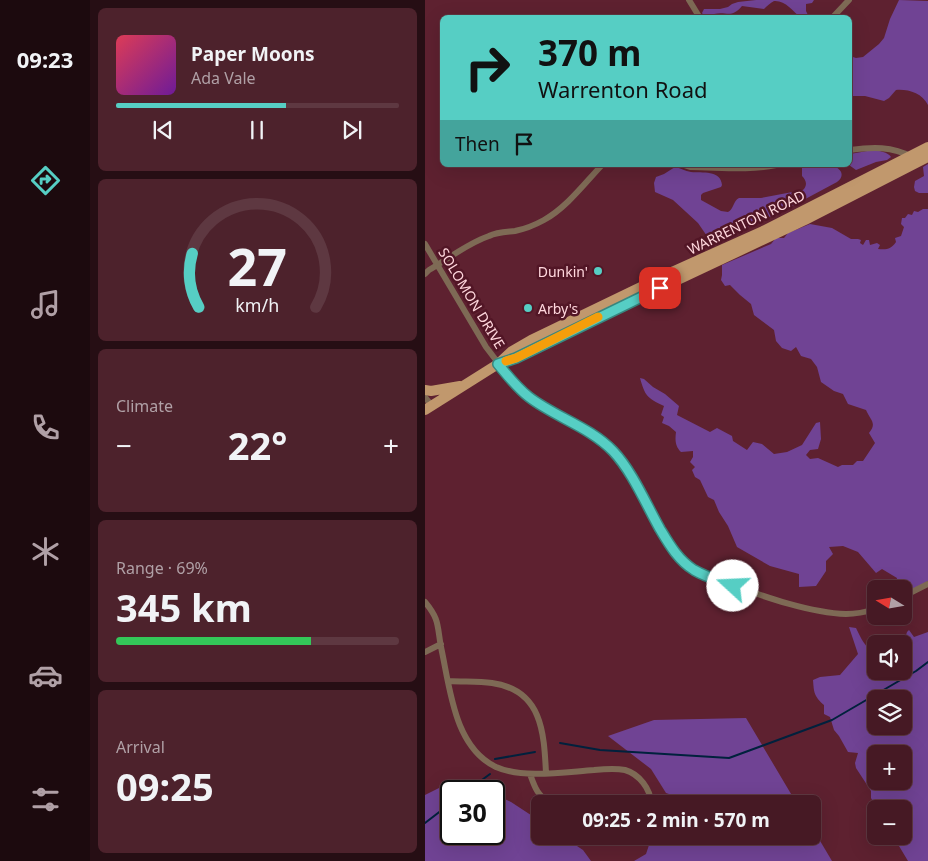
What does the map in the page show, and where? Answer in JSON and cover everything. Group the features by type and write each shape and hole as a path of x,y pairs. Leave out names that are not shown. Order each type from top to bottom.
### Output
{"main road":[{"name":"WARRENTON ROAD","path":"428,408 498,364 512,351 545,333 763,230 928,147"},
{"name":"WARRENTON ROAD","path":"498,364 516,358 605,313 797,223 924,159"},
{"path":"425,390 431,391 463,386"}],"street":[{"path":"689,0 698,15"},
{"path":"835,15 849,0"},
{"path":"852,150 888,148 924,159"},
{"path":"425,274 479,239 503,232 516,231 544,220 567,202 600,167"},
{"path":"717,167 755,167"},
{"name":"SOLOMON DRIVE","path":"425,244 486,347 512,382 530,398 597,437 615,453 629,472 667,542 681,559 694,570 756,594 811,609 850,614 867,612"},
{"path":"425,397 428,408"},
{"path":"913,592 928,584"},
{"path":"425,602 431,609 438,625 456,717 461,730 476,752 487,762 511,772 530,774 602,769 623,770 641,780 649,795"},
{"path":"425,652 441,644"},
{"path":"449,682 484,682 501,685 519,693 525,698 537,713 541,724 546,773"},
{"path":"530,774 540,795"}],"shaded area":[{"path":"756,0 814,0 812,3 806,4 808,15 798,15 785,4 778,1 774,1 764,9 742,6 732,13 704,15 702,13 704,9 720,9 738,2"},
{"path":"899,0 928,1 928,105 922,97 905,90 896,90 884,101 865,96 852,96 852,57 863,57 879,44 884,38"},
{"path":"873,150 886,153 891,157 856,170 852,167 852,154"},
{"path":"928,164 928,193 919,193 915,191 915,181 924,176 923,167"},
{"path":"675,167 691,172 710,173 721,180 722,185 703,193 701,200 721,211 728,212 739,198 761,198 803,190 806,183 802,176 802,168 836,167 842,175 837,182 716,243 709,239 698,223 673,200 655,192 654,183 656,177"},
{"path":"928,209 928,581 913,590 913,580 897,580 897,578 882,569 876,573 858,552 843,546 829,547 833,554 826,561 826,571 816,586 799,587 799,574 770,566 737,547 714,500 708,497 700,480 695,477 692,470 695,467 690,462 693,457 693,451 681,452 679,450 676,443 676,432 662,423 664,417 661,415 664,406 647,396 640,378 665,394 679,406 677,415 710,432 717,428 732,436 733,441 747,450 753,442 762,444 774,454 787,452 802,445 816,423 820,422 821,439 818,449 810,450 806,455 810,459 818,458 838,467 853,465 857,461 863,461 875,443 869,433 873,424 866,410 848,404 843,394 834,391 821,382 817,367 811,359 801,356 796,347 791,351 782,348 776,341 774,330 754,315 751,304 730,285 725,286 721,280 722,265 771,244 776,238 784,238 788,233 810,224 832,228 851,239 861,240 860,243 863,245 866,240 869,240 870,245 877,243 880,245 878,249 889,248 896,242 895,238 901,236 904,227 901,224 902,218 905,218 908,214 912,215 914,211 918,212"},
{"path":"849,627 856,628 867,646 867,680 912,680 912,635 906,635 907,632 909,630 914,637 928,632 928,861 908,861 898,845 912,845 912,800 872,800 871,798 870,790 912,790 912,745 867,745 867,785 856,768 855,763 858,753 848,752 834,730 830,717 824,714 824,705 815,694 813,680 820,677 840,675 858,654"},
{"path":"746,718 792,795 672,795 666,793 651,769 608,736 654,720"},
{"path":"440,788 440,845 505,845 505,799 531,815 531,845 576,845 583,850 591,861 425,861 425,795"},
{"path":"821,842 832,861 634,861 646,854 649,845 821,845"}],"waterway":[{"path":"560,743 600,750 729,758 832,720 928,662"},
{"path":"495,759 535,752"},
{"path":"482,780 490,774"},
{"path":"425,823 440,811"}],"slow traffic":[{"path":"506,361 516,358 598,317"}],"place":[{"name":"Dunkin'","path":"598,271"},
{"name":"Arby's","path":"528,308"}],"route":[{"path":"660,288 516,358 498,364 512,382 530,398 597,437 615,453 629,472 667,542 687,565 694,570 733,586"}]}
